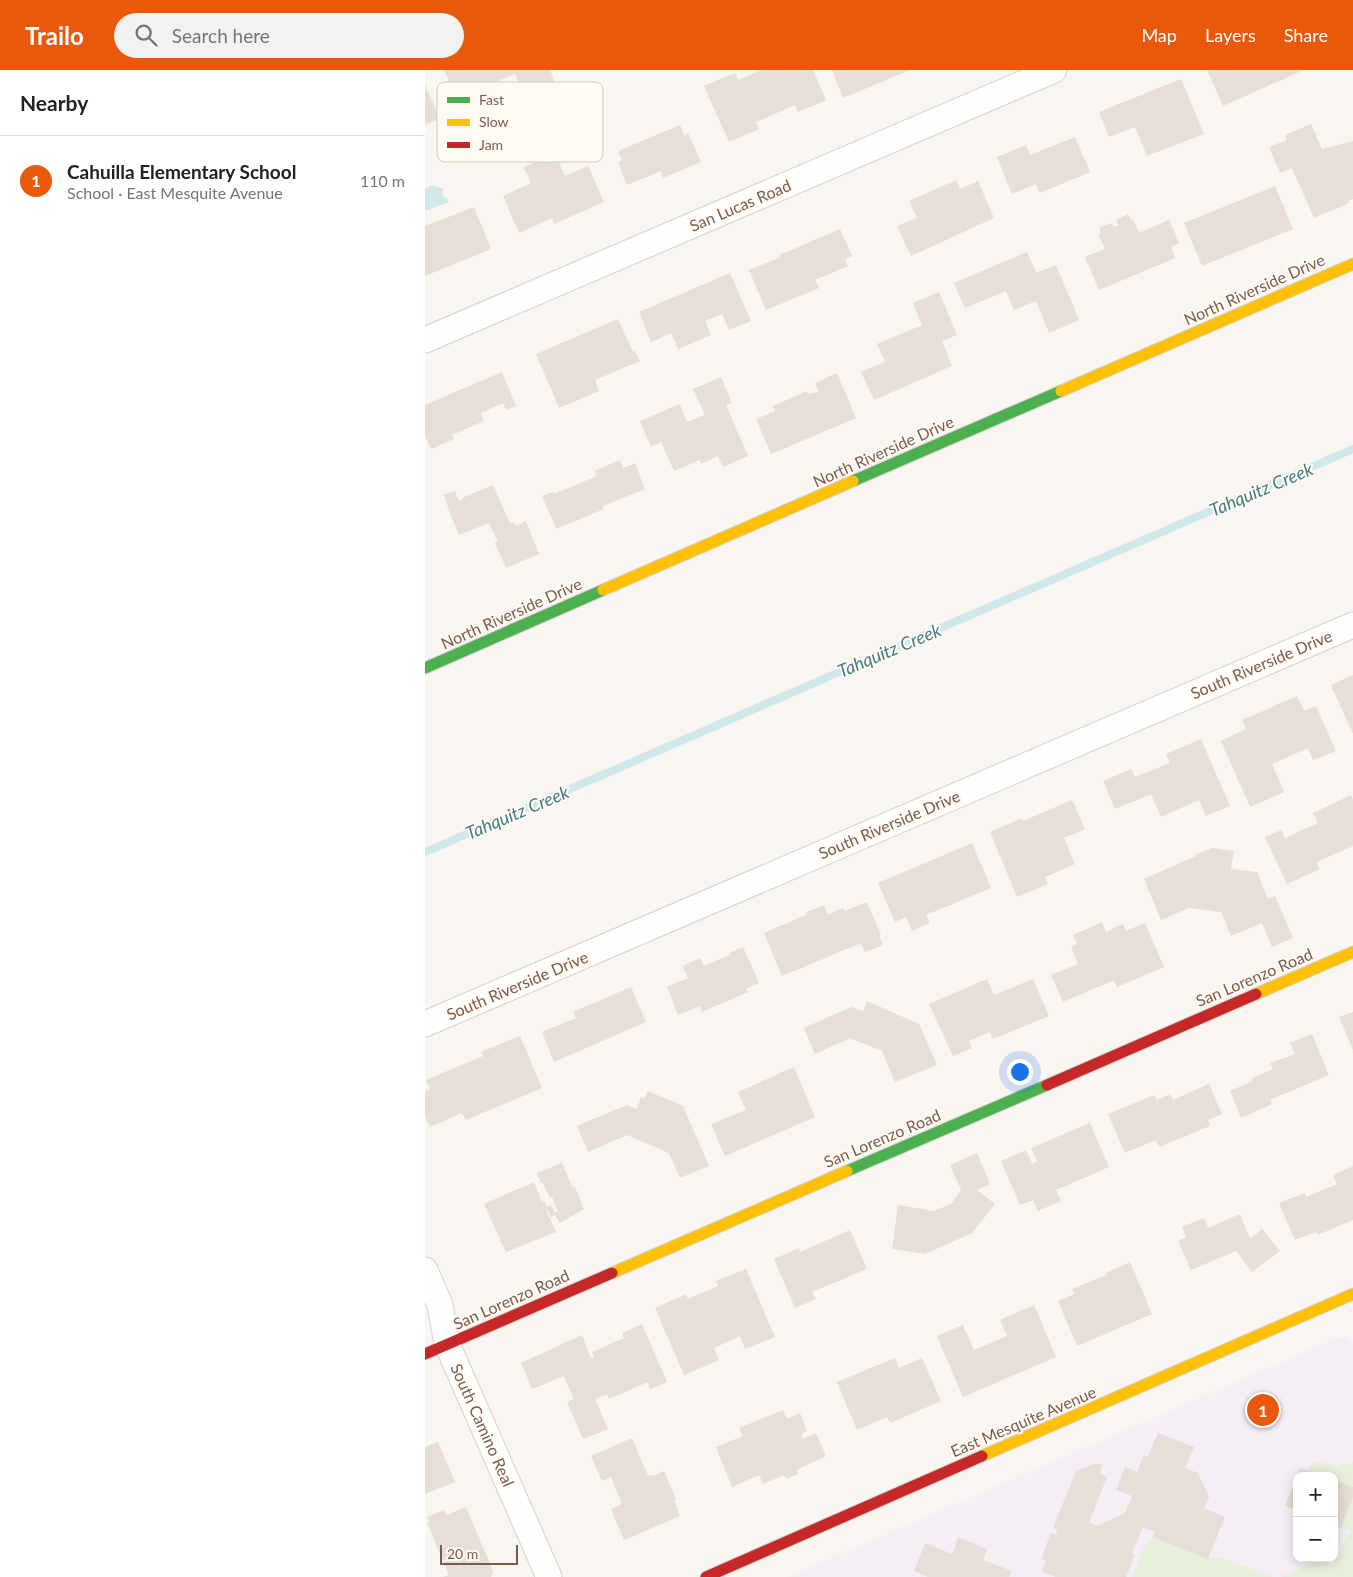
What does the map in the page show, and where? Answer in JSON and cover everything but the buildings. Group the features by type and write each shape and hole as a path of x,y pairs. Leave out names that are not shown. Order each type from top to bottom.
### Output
{"street":[{"name":"San Lucas Road","path":"425,340 1054,70"},
{"name":"North Riverside Drive","path":"425,668 1353,264"},
{"name":"South Riverside Drive","path":"425,1024 1353,625"},
{"name":"San Lorenzo Road","path":"425,1354 1353,952"},
{"name":"South Camino Real","path":"425,1270 440,1305 447,1344 549,1577"},
{"name":"East Mesquite Avenue","path":"706,1577 1353,1294"}],"shaded area":[{"path":"1337,1338 1347,1338 1353,1343 1353,1577 788,1577"}],"green space":[{"path":"1312,1461 1338,1466 1353,1462 1353,1487 1338,1481 1338,1472 1308,1471"},
{"path":"1353,1497 1353,1577 1280,1577 1314,1562 1325,1562 1333,1565 1334,1562 1338,1562 1338,1555 1350,1531 1341,1528"},
{"path":"1153,1537 1208,1558 1220,1557 1274,1577 1132,1577 1143,1548"}],"water":[{"path":"433,185 443,189 443,196 449,202 425,211 425,188"}],"waterway":[{"name":"Tahquitz Creek","path":"425,852 1353,449"}],"traffic: fast":[{"path":"853,481 1061,391"},
{"path":"425,668 603,590"},
{"path":"847,1171 1047,1085"}],"traffic: slow":[{"path":"1061,391 1353,264"},
{"path":"603,590 853,481"},
{"path":"1256,994 1353,952"},
{"path":"612,1273 847,1171"},
{"path":"982,1456 1353,1294"}],"traffic: jam":[{"path":"1047,1085 1256,994"},
{"path":"425,1354 612,1273"},
{"path":"706,1577 982,1456"}],"place":[{"name":"Cahuilla Elementary School","path":"1263,1410"}]}
